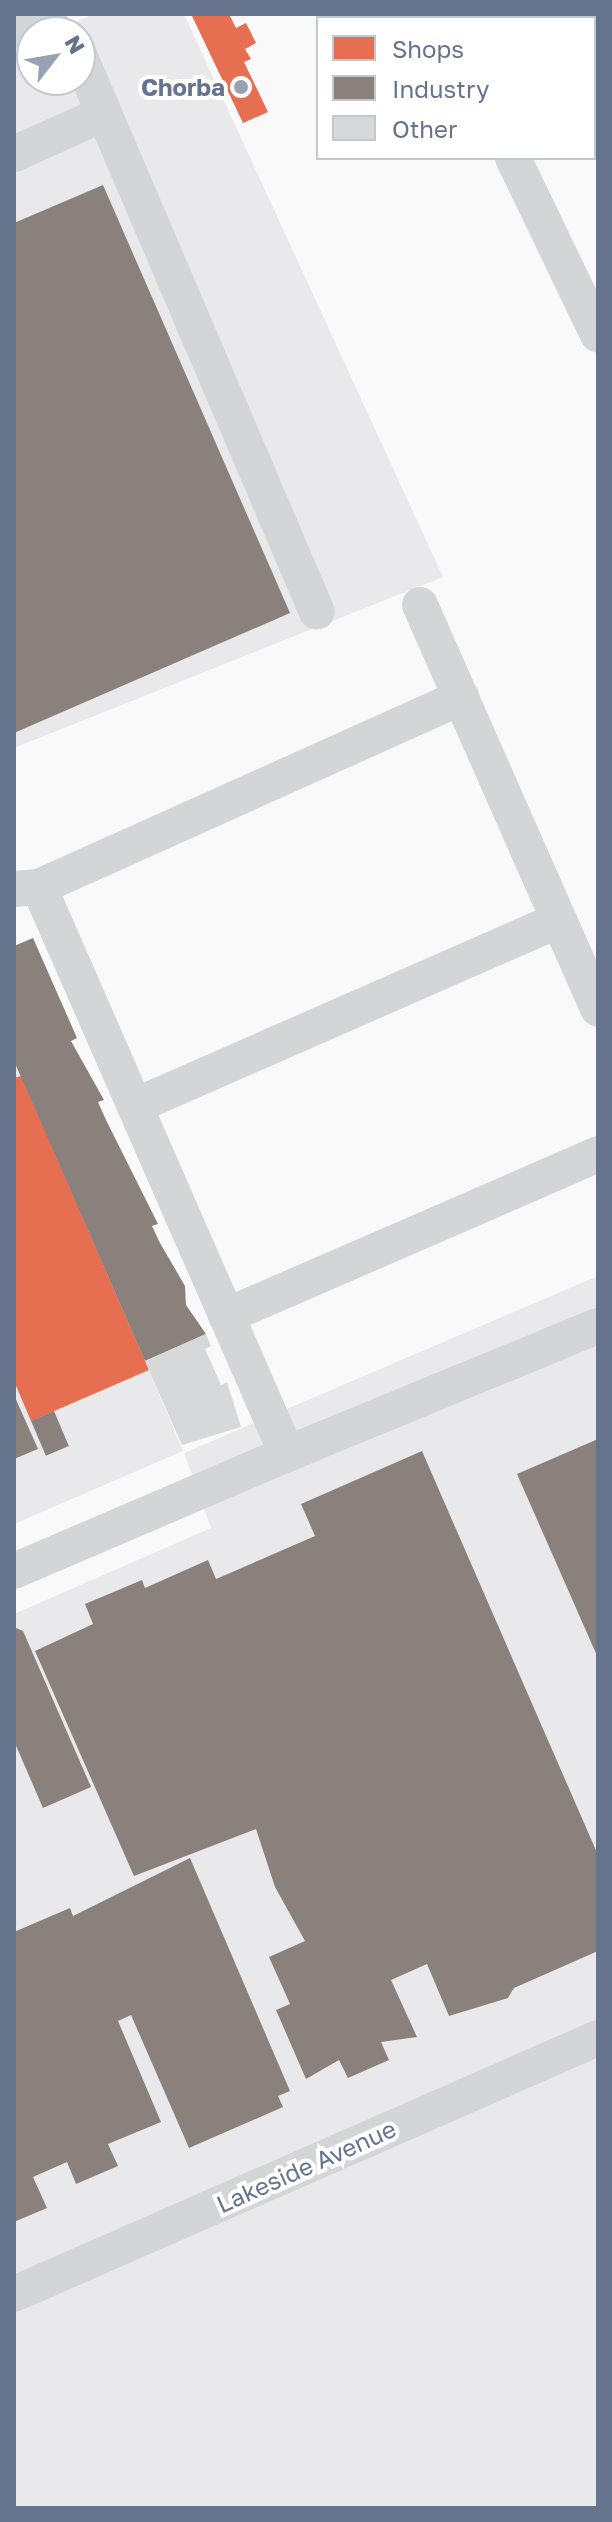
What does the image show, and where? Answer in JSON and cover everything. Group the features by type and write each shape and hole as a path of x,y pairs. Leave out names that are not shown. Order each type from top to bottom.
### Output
{"street":[{"path":"14,30 50,14"},
{"path":"96,96 317,612"},
{"path":"14,154 103,114"},
{"path":"514,160 597,330"},
{"path":"420,605 598,1008"},
{"path":"287,1454 135,1106 26,888 461,697"},
{"path":"135,1106 559,920"},
{"path":"226,1316 598,1154"},
{"path":"14,1571 598,1326"},
{"name":"Lakeside Avenue","path":"14,2294 598,2038"}],"shaded area":[{"path":"184,14 443,577 14,748 14,49 16,96 96,96 96,16 89,16"},
{"path":"14,1050 183,1451 14,1524"},
{"path":"598,1276 598,2508 14,2508 14,1614 211,1528 184,1453"}],"building: Shops":[{"name":"Chorba","path":"191,14 229,14 236,28 246,23 256,43 245,49 251,59 244,62 268,112 243,123"},
{"path":"21,1076 149,1370 31,1421 14,1381 14,1078"}],"building: Industry":[{"path":"103,185 290,613 14,733 14,223"},
{"path":"33,938 77,1038 71,1041 104,1100 98,1102 158,1224 152,1226 160,1243 185,1286 186,1305 206,1334 145,1361 14,1061 14,946"},
{"path":"14,1395 38,1449 14,1459"},
{"path":"54,1411 69,1446 46,1456 31,1421"},
{"path":"598,1439 598,1658 517,1474"},
{"path":"422,1451 598,1855 598,1951 514,1988 508,1998 449,2016 427,1964 391,1980 417,2037 381,2042 389,2060 348,2078 339,2060 306,2079 276,2010 290,2004 269,1957 305,1941 275,1887 256,1829 134,1876 35,1651 93,1624 85,1604 142,1580 145,1588 208,1560 216,1579 315,1536 301,1504"},
{"path":"14,1627 23,1631 91,1787 43,1808 14,1741"},
{"path":"190,1858 290,2091 278,2096 283,2107 189,2148 131,2015 118,2021 161,2122 108,2144 118,2166 76,2184 67,2162 33,2177 47,2208 14,2222 14,1932 70,1908 73,1916"}],"building: Other":[{"path":"206,1334 211,1346 205,1349 221,1385 227,1382 241,1427 182,1445 145,1361"}],"place":[{"name":"Chorba","path":"241,87"}]}
